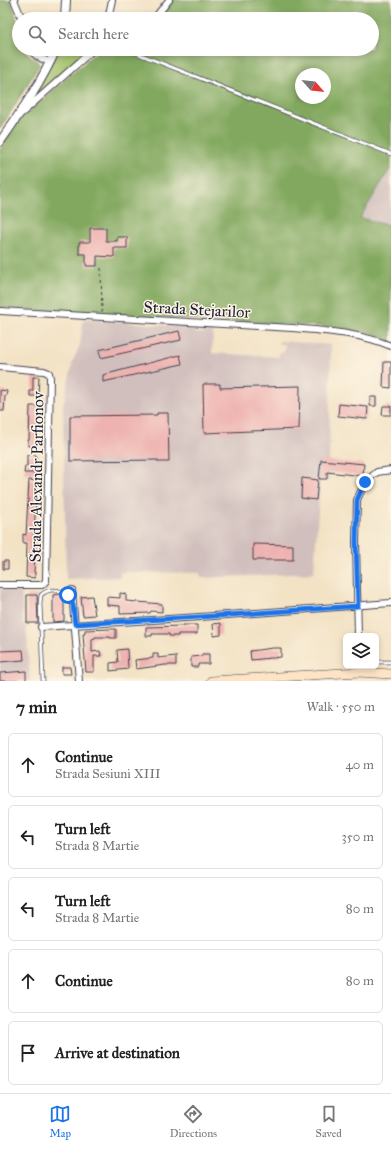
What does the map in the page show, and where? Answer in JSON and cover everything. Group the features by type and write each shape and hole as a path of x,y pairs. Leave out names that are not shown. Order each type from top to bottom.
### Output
{"main road":[{"path":"211,681 359,669 389,674"}],"street":[{"path":"14,0 19,12"},
{"path":"65,12 66,0"},
{"path":"109,12 112,0"},
{"path":"159,12 168,0"},
{"path":"37,56 50,62"},
{"path":"0,142 16,119 53,56"},
{"path":"16,119 86,56"},
{"name":"Strada Stejarilor","path":"0,311 340,332 375,339 391,346"},
{"name":"Strada Alexandr Parfionov","path":"0,368 47,372 50,375 47,577 44,583 38,586 0,585"},
{"path":"358,633 356,542 357,500 365,482 377,472 391,470"},
{"path":"72,590 79,681"},
{"path":"41,627 391,603"}],"lane":[{"path":"144,56 391,154"},
{"path":"43,681 41,595 44,592 58,590 63,591 68,595 73,605"},
{"path":"379,662 390,662 389,674"}],"path":[{"path":"101,268 102,317"}],"shaded area":[{"path":"391,167 391,226 360,219"},
{"path":"83,319 188,327 195,333 203,333 203,331 213,330 212,353 279,357 279,352 284,352 285,344 279,344 279,341 331,345 329,460 331,461 329,480 320,480 314,573 201,578 200,573 120,572 120,577 66,579 63,406 73,361 80,345"},
{"path":"21,588 23,624 26,624 30,681 0,681 0,589"}],"green space":[{"path":"0,0 11,0 14,12 12,12 12,56 31,56 40,64 0,129"},
{"path":"171,0 391,0 391,167 360,218 391,226 391,341 372,333 333,327 0,308 0,150 17,122 92,56 379,56 379,12 162,12"},
{"path":"55,56 80,56 33,98"}],"building":[{"path":"90,228 106,228 106,241 117,241 117,237 127,237 127,248 114,248 114,257 97,256 97,266 86,266 86,254 79,254 79,242 90,242"},
{"path":"179,331 181,340 101,358 99,350"},
{"path":"180,355 182,364 103,382 103,375"},
{"path":"384,362 391,362 391,388 383,387"},
{"path":"33,377 39,377 38,396 30,396 30,390 33,390"},
{"path":"203,384 220,384 220,388 300,386 299,429 204,433"},
{"path":"0,390 7,391 5,396 4,411 0,411"},
{"path":"370,397 376,397 376,406 370,406"},
{"path":"339,404 368,407 367,419 338,416"},
{"path":"30,406 38,406 36,446 28,446"},
{"path":"383,406 391,406 391,415 382,415"},
{"path":"157,413 168,413 169,462 158,462 158,460 70,461 70,416 157,415"},
{"path":"27,455 36,455 37,473 24,473 25,466 27,466"},
{"path":"321,460 364,464 363,476 327,472 327,479 319,479"},
{"path":"302,478 318,480 316,500 301,498"},
{"path":"29,480 37,481 34,535 36,535 35,578 26,577 27,543 23,543 23,534 26,535"},
{"path":"253,544 293,545 293,560 253,560"},
{"path":"3,561 8,561 8,569 3,569"},
{"path":"120,593 126,594 126,601 162,604 162,612 151,611 150,613 120,614 120,606 107,605 107,597 120,598"},
{"path":"60,594 64,596 64,621 53,622 53,595"},
{"path":"27,595 37,595 38,623 27,623"},
{"path":"92,596 95,615 83,616 81,597"},
{"path":"221,623 221,635 214,636 213,624"},
{"path":"197,625 197,634 178,634 178,636 169,636 169,634 152,634 152,636 146,636 146,627"},
{"path":"116,629 116,638 95,637 92,639 92,652 100,651 101,656 94,656 94,672 86,672 83,634 85,634 85,630"},
{"path":"281,648 281,657 251,660 250,651"},
{"path":"127,649 128,669 110,671 110,663 118,662 117,650"},
{"path":"23,650 24,660 0,662 0,651"},
{"path":"153,654 158,654 158,658 176,656 176,665 136,669 135,660 153,658"},
{"path":"202,654 209,654 209,664 198,664 198,667 191,667 191,657 202,656"},
{"path":"62,667 70,667 71,674 62,674"},
{"path":"26,671 26,681 0,681 0,673"}],"route":[{"path":"68,595 73,605 75,624 358,606 356,542 357,500 365,482"}]}
